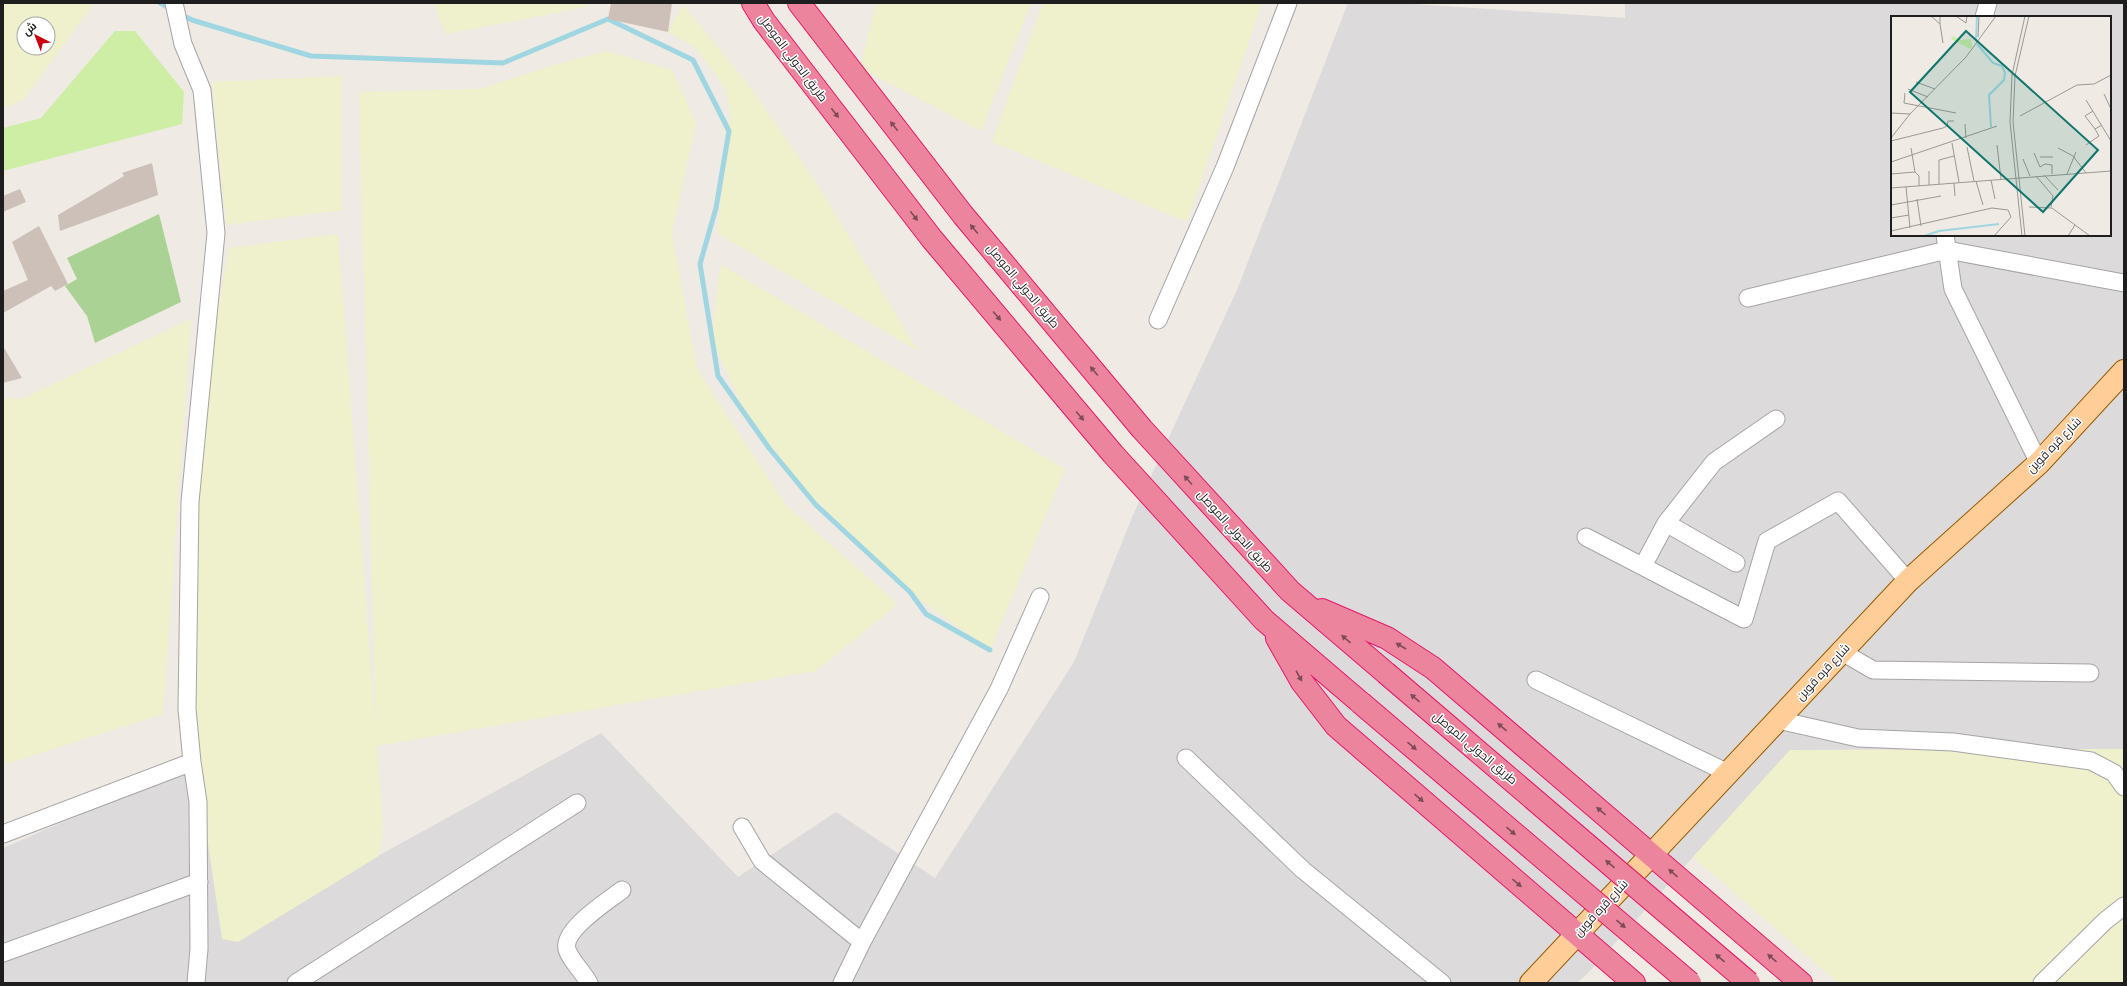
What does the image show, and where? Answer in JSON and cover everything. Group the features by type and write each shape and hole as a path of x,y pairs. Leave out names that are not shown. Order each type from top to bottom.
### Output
{"highway":[{"name":"طريق الحولي الموصل","path":"753,3 764,21 932,239 1113,454 1264,620 1690,983"},
{"name":"طريق الحولي الموصل","path":"799,3 963,215 1142,428 1290,591 1749,983"},
{"path":"1290,591 1320,609 1387,638 1433,668 1801,983"},
{"path":"1264,620 1276,635 1307,689 1336,726 1634,983"}],"main road":[{"name":"شارع قره قوين","path":"1531,983 1908,581 2039,463 2124,371"}],"street":[{"path":"174,3 183,44 202,90 216,233 190,502 187,709 192,762 198,802 199,950 196,983"},
{"path":"1158,320 1225,168 1288,3"},
{"path":"1984,16 1988,3"},
{"path":"1946,243 1954,289 2039,463"},
{"path":"1748,298 1946,243 2124,283"},
{"path":"1642,566 1666,523 1714,462 1776,419"},
{"path":"1586,537 1744,619 1767,541 1838,501 1908,581"},
{"path":"1666,523 1736,563"},
{"path":"842,983 862,942 999,689 1040,597"},
{"path":"1842,652 1874,670 2090,673"},
{"path":"1536,680 1728,773"},
{"path":"1778,720 1858,738 1954,742 2091,760 2114,773 2124,787"},
{"path":"1186,758 1303,870 1442,983"},
{"path":"3,834 192,762"},
{"path":"296,983 577,803"},
{"path":"742,828 762,861 862,942"},
{"path":"3,953 199,882"},
{"path":"589,983 567,951 568,938 575,927 622,890"},
{"path":"2042,983 2105,920 2124,906"}],"shaded area":[{"path":"1348,3 1398,3 1625,18 1625,3 2124,3 2124,749 1790,750 1588,973 1577,983 3,983 3,848 217,755 251,926 601,733 738,877 836,812 935,878 1074,662 1133,515 1237,290"}],"green space":[{"path":"3,3 94,3 56,55 56,16 16,16 16,56 55,56 24,99 3,108"},
{"path":"434,3 588,3 586,7 446,34"},
{"path":"876,3 1031,3 981,131 860,68"},
{"path":"1043,3 1262,3 1187,222 992,142"},
{"path":"683,5 751,88 821,190 918,351 717,233 731,115 725,88 695,47 668,32"},
{"path":"115,31 135,31 184,92 182,124 3,171 3,128 41,118"},
{"path":"607,51 672,70 696,123 672,233 697,369 786,505 898,604 816,671 377,746 383,830 379,856 238,942 222,939 187,701 198,421 229,248 338,234 376,734 359,92 479,89 571,60"},
{"path":"342,76 342,210 226,225 212,82"},
{"path":"159,214 181,302 95,343 87,316 65,286 77,279 67,258"},
{"path":"720,264 1065,469 990,650 910,592 798,483 748,419 712,339"},
{"path":"191,319 163,714 3,765 3,398 21,399"},
{"path":"2124,749 2124,983 1838,983 1693,857 1790,750"}],"building":[{"path":"611,3 672,3 668,32 608,19"},
{"path":"152,163 158,195 60,231 58,215 124,176 122,173"},
{"path":"20,189 26,202 3,212 3,196"},
{"path":"39,226 68,284 55,291 51,286 3,313 3,291 28,280 12,242"},
{"path":"3,346 22,378 3,383"}],"waterway":[{"path":"160,3 171,9"},
{"path":"180,14 192,20 311,56 503,63 608,19 693,60 729,131 716,208 700,264 718,376 769,448 816,505 910,592 926,614 990,650"}]}
